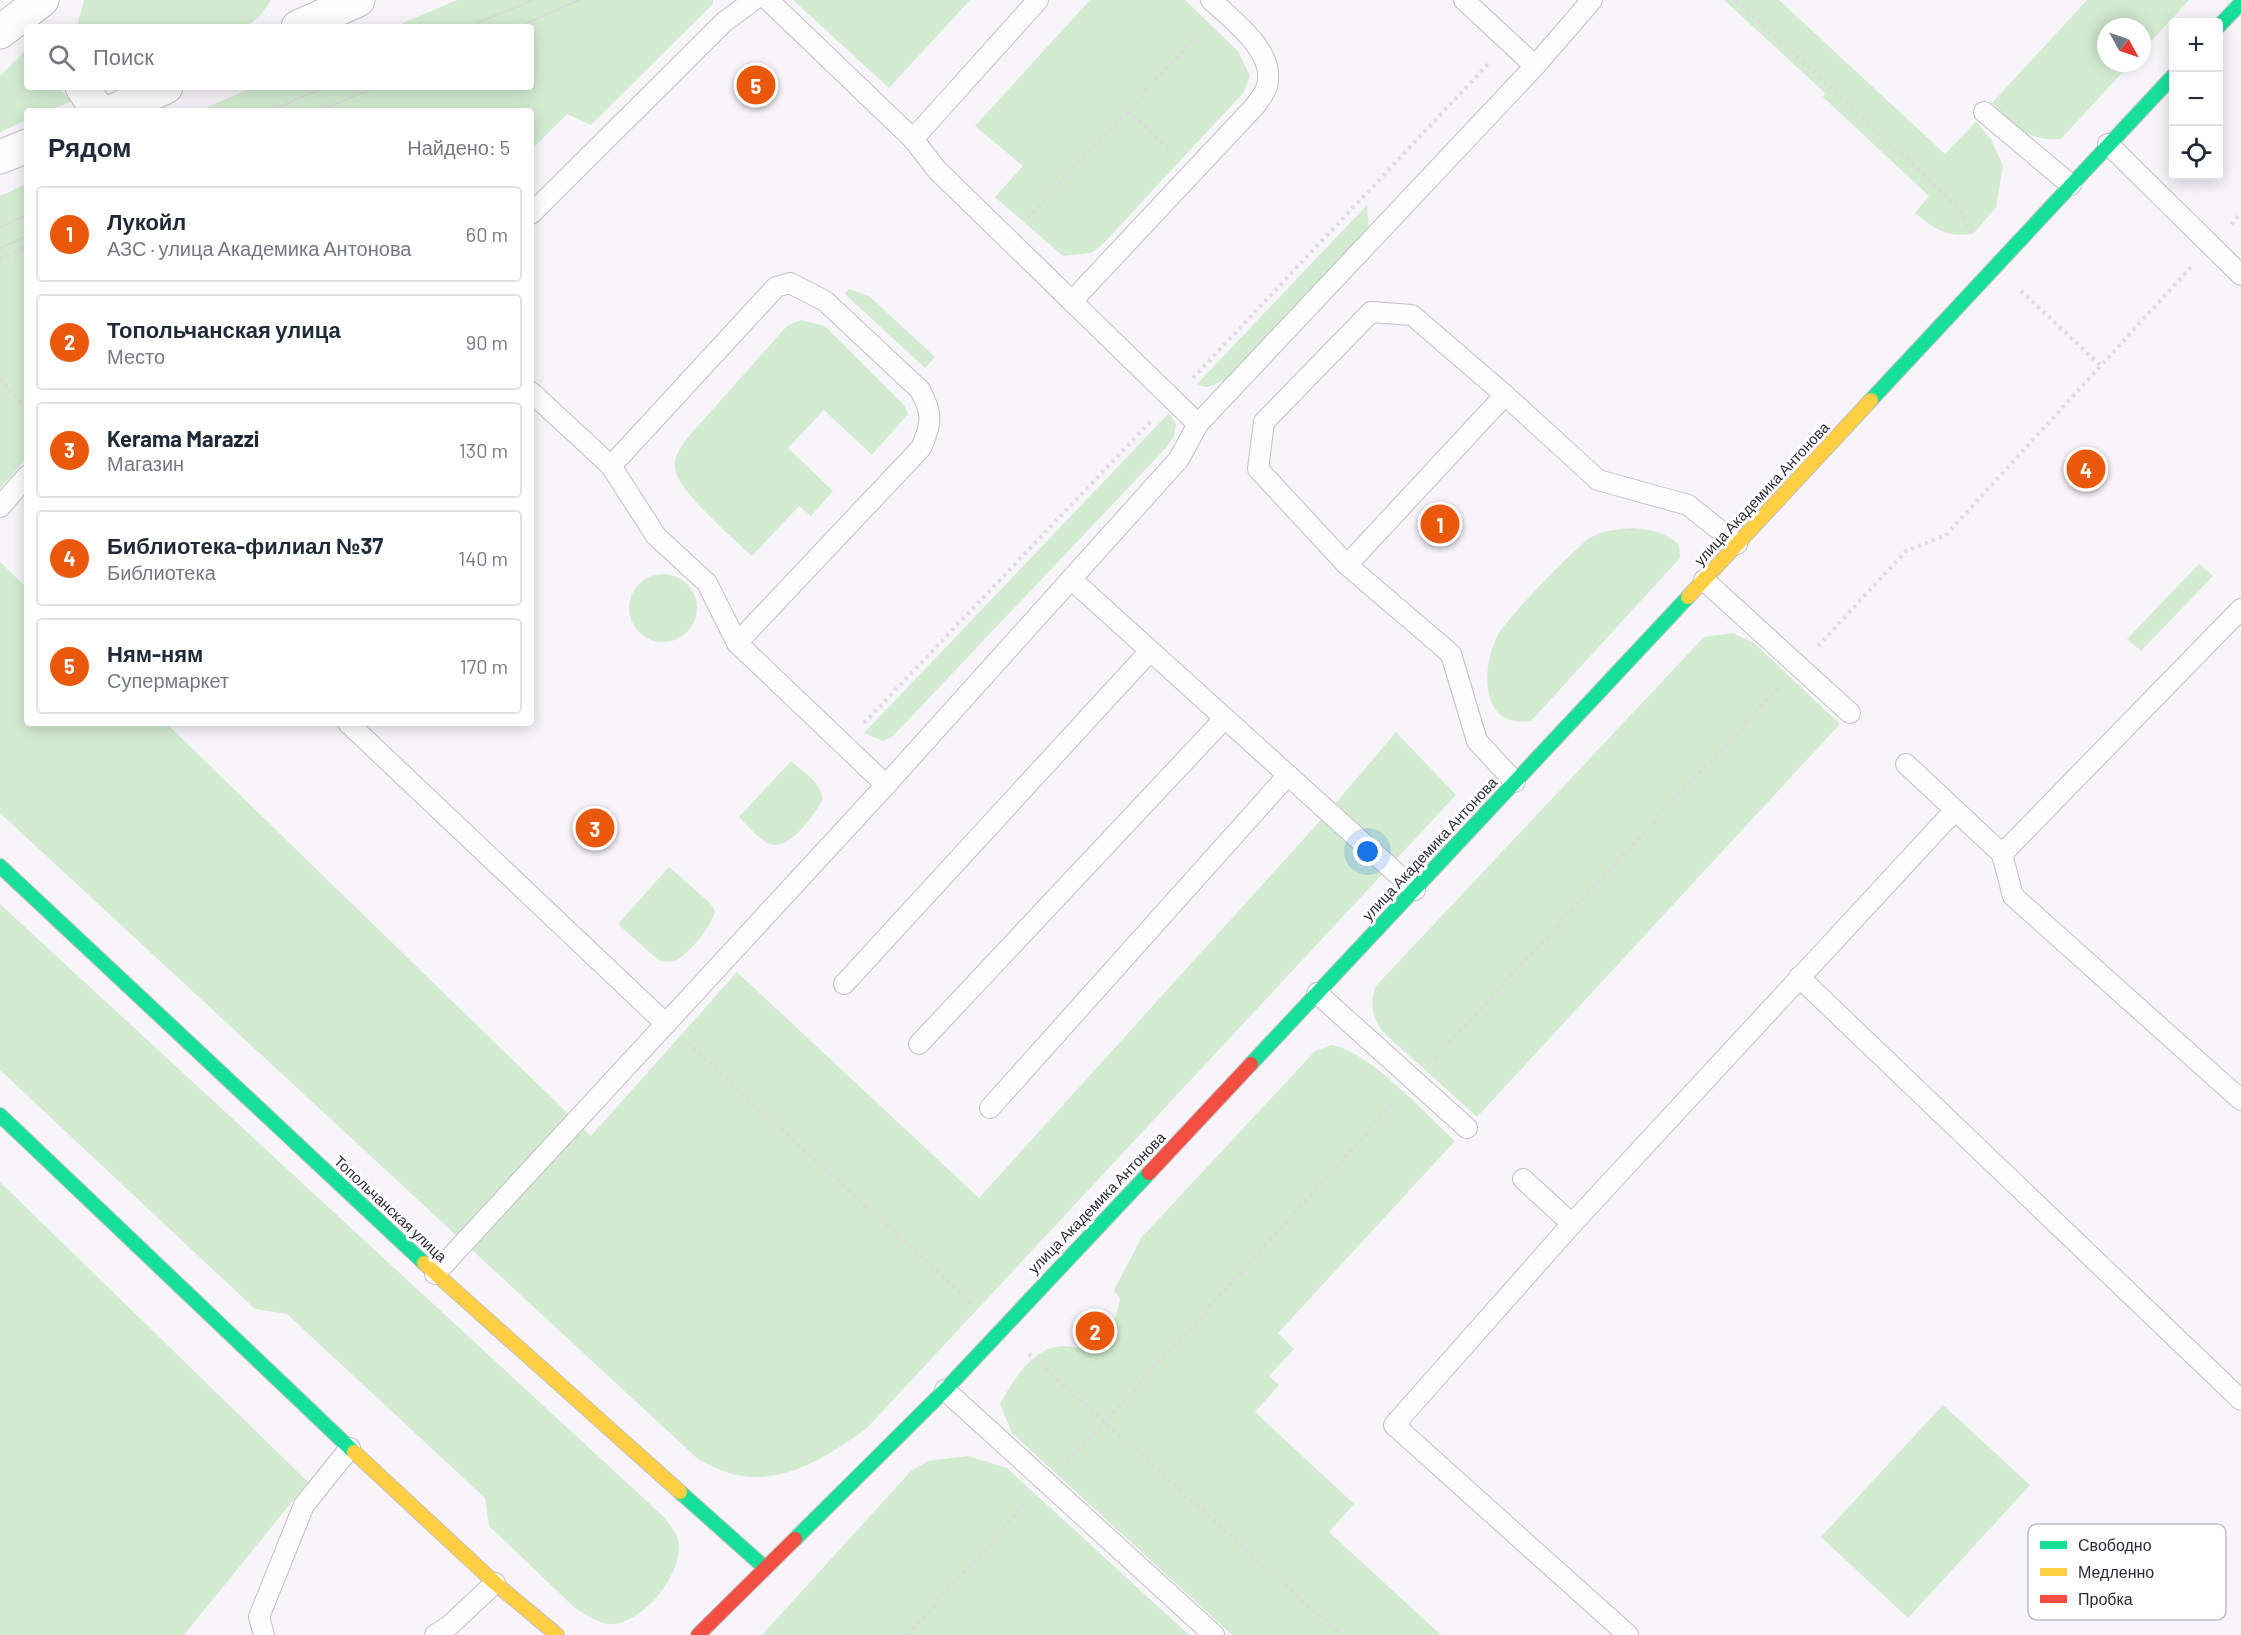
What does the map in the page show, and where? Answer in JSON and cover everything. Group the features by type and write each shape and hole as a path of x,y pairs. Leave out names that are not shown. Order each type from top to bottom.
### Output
{"main road":[{"path":"2223,22 2241,3"},
{"name":"улица Академика Антонова","path":"698,1635 945,1390 1415,890 2169,80"},
{"name":"Топольчанская улица","path":"0,866 435,1274 764,1567"},
{"path":"0,1115 350,1448 495,1583 557,1635"}],"street":[{"path":"304,24 348,2"},
{"path":"0,32 43,10"},
{"path":"84,90 96,108"},
{"path":"120,108 159,90"},
{"path":"0,157 24,147"}],"lane":[{"path":"534,211 724,22 754,0"},
{"path":"768,0 913,140 937,170 1198,424"},
{"path":"913,140 1038,0"},
{"path":"1464,0 1535,66"},
{"path":"435,1274 886,785 1179,459 1198,424 1535,66 1592,0"},
{"path":"1073,300 1255,106 1267,86 1267,62 1251,39 1216,4"},
{"path":"1984,112 2071,185"},
{"path":"2108,144 2241,275"},
{"path":"611,466 776,287 790,283 825,301 920,390 929,407 930,428 921,448 737,643"},
{"path":"1515,782 1477,741 1451,654 1347,565 1258,469 1264,422 1371,312 1412,315 1505,395 1598,480 1688,505 1737,544"},
{"path":"534,395 611,466 640,515 656,536 707,583 737,643 886,785"},
{"path":"1347,565 1505,395"},
{"path":"0,507 24,479"},
{"path":"1071,579 1415,890"},
{"path":"1704,580 1850,713"},
{"path":"2002,854 2241,609"},
{"path":"844,984 1150,651"},
{"path":"919,1044 1225,718"},
{"path":"351,726 666,1024"},
{"path":"1906,765 2002,854 2013,896 2241,1100"},
{"path":"990,1108 1288,774"},
{"path":"1628,1635 1394,1425 1572,1224 1955,810"},
{"path":"1799,977 2241,1400"},
{"path":"1317,993 1467,1128"},
{"path":"1523,1179 1572,1224"},
{"path":"945,1390 1214,1635"},
{"path":"264,1635 259,1617 304,1505 350,1448"},
{"path":"435,1635 495,1583"}],"path":[{"path":"1736,0 1957,206 1973,234"},
{"path":"1009,239 1127,111 1216,4"},
{"path":"844,745 1509,42"},
{"path":"1127,111 1194,171"},
{"path":"908,1635 1045,1482 1106,1421 1415,1080 1906,551 1946,535 2241,213"},
{"path":"0,259 24,248"},
{"path":"2018,288 2100,365"},
{"path":"0,378 24,407"},
{"path":"666,1024 1000,1329 1106,1421 1341,1635"}],"green space":[{"path":"84,0 271,0 261,15 250,24 78,24"},
{"path":"457,0 713,0 713,4 591,125 567,114 534,147 534,108 205,108 247,90 534,90 534,24 401,24"},
{"path":"793,0 970,0 889,88"},
{"path":"1090,0 1185,0 1238,51 1250,76 1244,92 1102,245 1091,253 1063,256 995,197 1023,166 975,126"},
{"path":"1724,0 1779,0 1945,154 1976,122 1991,139 2003,166 1996,207 1973,234 1963,235 1941,231 1915,213 1929,196 1823,97 1825,93"},
{"path":"2087,0 2189,0 2172,18 2169,18 2169,22 2151,41 2151,18 2097,18 2097,72 2123,72 2061,139 2038,138 2022,131 1992,103"},
{"path":"24,52 24,90 59,90 72,101 55,108 24,108 24,121 0,132 0,76"},
{"path":"24,185 24,461 0,489 0,196"},
{"path":"1367,205 1369,230 1226,380 1207,387 1196,385"},
{"path":"849,289 869,296 935,357 925,368 845,294"},
{"path":"801,320 825,326 904,405 908,414 872,455 824,410 788,448 833,491 811,516 799,506 752,556 685,489 678,478 675,460 689,436 787,326"},
{"path":"1169,413 1176,424 1174,437 1165,449 893,736 883,741 864,733"},
{"path":"1634,528 1653,531 1669,537 1679,545 1680,558 1531,721 1514,721 1502,715 1493,706 1487,678 1492,648 1504,626 1543,582 1585,542 1603,532"},
{"path":"0,562 24,585 24,726 169,726 591,1136 737,972 979,1198 1329,811 1396,732 1456,795 866,1429 835,1450 802,1467 785,1473 748,1477 725,1472 699,1460 0,813"},
{"path":"2199,564 2213,576 2141,651 2127,639"},
{"path":"663,574 676,577 687,584 694,595 697,608 694,621 687,632 676,639 663,642 650,639 639,632 632,621 629,608 632,595 639,584 650,577"},
{"path":"1733,633 1754,643 1840,724 1477,1117 1383,1032 1373,1011 1375,987 1704,637"},
{"path":"791,761 820,789 822,801 799,832 783,843 775,845 763,840 739,817"},
{"path":"669,867 710,903 715,911 710,923 694,945 682,957 670,962 658,960 618,924"},
{"path":"0,904 664,1517 677,1537 678,1553 669,1580 649,1605 637,1615 613,1624 598,1621 575,1608 489,1526 485,1498 287,1314 255,1309 0,1070"},
{"path":"1331,1045 1363,1059 1379,1071 1455,1141 1278,1333 1294,1349 1269,1376 1279,1385 1255,1412 1354,1504 1329,1532 1441,1635 1232,1635 1012,1433 1000,1404 1018,1375 1034,1357 1054,1347 1071,1346 1089,1350 1114,1322 1120,1299 1114,1290 1142,1237 1315,1051"},
{"path":"0,1182 308,1482 184,1635 0,1635"},
{"path":"1943,1405 2030,1485 1908,1618 1821,1537"},
{"path":"968,1456 1007,1468 1189,1635 762,1635 911,1471 928,1461"}],"tram line":[{"path":"474,24 534,0"},
{"path":"525,24 579,0"},
{"path":"277,108 319,90"},
{"path":"325,108 369,90"},
{"path":"0,227 24,216"},
{"path":"0,248 24,237"}],"traffic: fast":[{"path":"2223,22 2241,3"},
{"path":"1871,400 2169,80"},
{"path":"1251,1064 1688,597"},
{"path":"0,866 424,1263"},
{"path":"0,1115 354,1452"},
{"path":"795,1539 945,1390 1149,1173"},
{"path":"680,1492 764,1567"}],"traffic: slow":[{"path":"1688,597 1871,400"},
{"path":"424,1263 680,1492"},
{"path":"354,1452 495,1583 557,1635"}],"traffic: jam":[{"path":"1149,1173 1251,1064"},
{"path":"698,1635 795,1539"}],"place":[{"name":"Ням-ням","path":"756,85"},
{"name":"Библиотека-филиал №37","path":"2086,469"},
{"name":"Лукойл","path":"1440,524"},
{"name":"Kerama Marazzi","path":"595,828"},
{"name":"Топольчанская улица","path":"1095,1331"}]}
